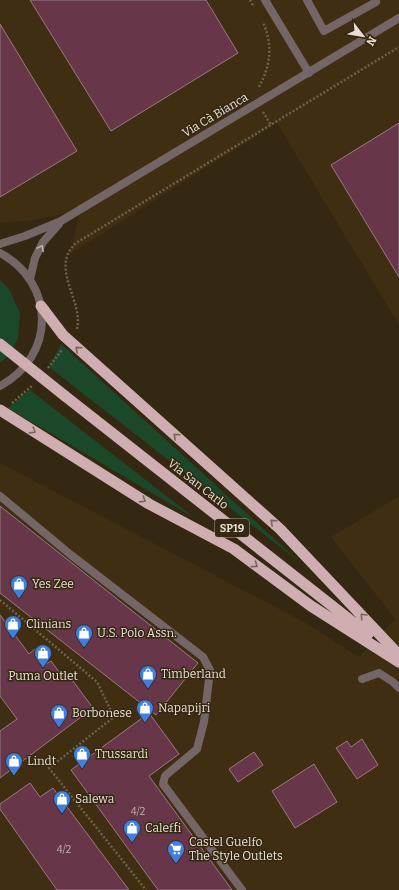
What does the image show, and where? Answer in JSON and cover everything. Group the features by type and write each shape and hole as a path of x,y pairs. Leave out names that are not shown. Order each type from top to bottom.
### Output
{"highway":[{"path":"41,306 63,335 280,529 399,655"},
{"name":"Via San Carlo","path":"0,344 399,660"},
{"path":"0,410 149,504 234,549 311,606 399,660"}],"street":[{"path":"265,0 309,73"},
{"path":"307,0 324,31 376,2"},
{"name":"Via Cà Bianca","path":"0,244 61,222 399,18"},
{"name":"Via Cà Bianca","path":"30,279 35,258 43,242 61,222"},
{"path":"0,253 10,258 21,267 30,279 37,292 41,306 42,326 37,347 27,365 12,379 0,386"},
{"path":"0,496 71,555 203,657 210,670 204,722 196,749 165,776 163,784 242,890"},
{"path":"362,679 379,673 399,688"}],"path":[{"path":"250,0 256,11"},
{"path":"256,92 266,75 269,62 270,45 268,34 260,16"},
{"path":"76,331 78,316 65,268 68,253 76,243 399,47"},
{"path":"0,600 97,682 114,717 49,768 146,890"}],"shaded area":[{"path":"0,0 399,0 399,325 277,123 70,254 80,210 34,220 0,223"},
{"path":"0,463 306,623 359,657 395,619 331,537 399,496 399,890 0,890"}],"green space":[{"path":"0,280 9,289 20,313 18,338 10,354 0,363"},
{"path":"61,344 302,564 49,367"},
{"path":"30,390 196,519 8,408"}],"building":[{"path":"30,0 206,0 238,53 111,131"},
{"path":"0,24 77,151 0,197"},
{"path":"399,123 399,277 331,165"},
{"path":"0,506 198,663 156,715 0,593"},
{"path":"0,615 29,654 35,649 46,664 51,661 62,676 67,673 93,708 0,778 0,731 17,719 0,696"},
{"path":"149,713 179,754 149,776 232,890 158,890 71,770"},
{"path":"362,739 378,765 357,779 336,748 347,741 351,747"},
{"path":"254,752 263,765 238,782 229,769"},
{"path":"314,764 337,802 295,828 272,791"},
{"path":"30,783 40,797 53,788 129,890 57,890 0,809 0,804"}],"place":[{"name":"Yes Zee","path":"19,599"},
{"name":"Clinians","path":"13,639"},
{"name":"U.S. Polo Assn.","path":"84,648"},
{"name":"Puma Outlet","path":"43,668"},
{"name":"Timberland","path":"148,689"},
{"name":"Napapijri","path":"145,723"},
{"name":"Borbonese","path":"59,728"},
{"name":"Trussardi","path":"82,769"},
{"name":"Lindt","path":"14,776"},
{"name":"Salewa","path":"62,814"},
{"name":"Caleffi","path":"132,843"},
{"name":"Castel Guelfo The Style Outlets","path":"176,864"}]}
